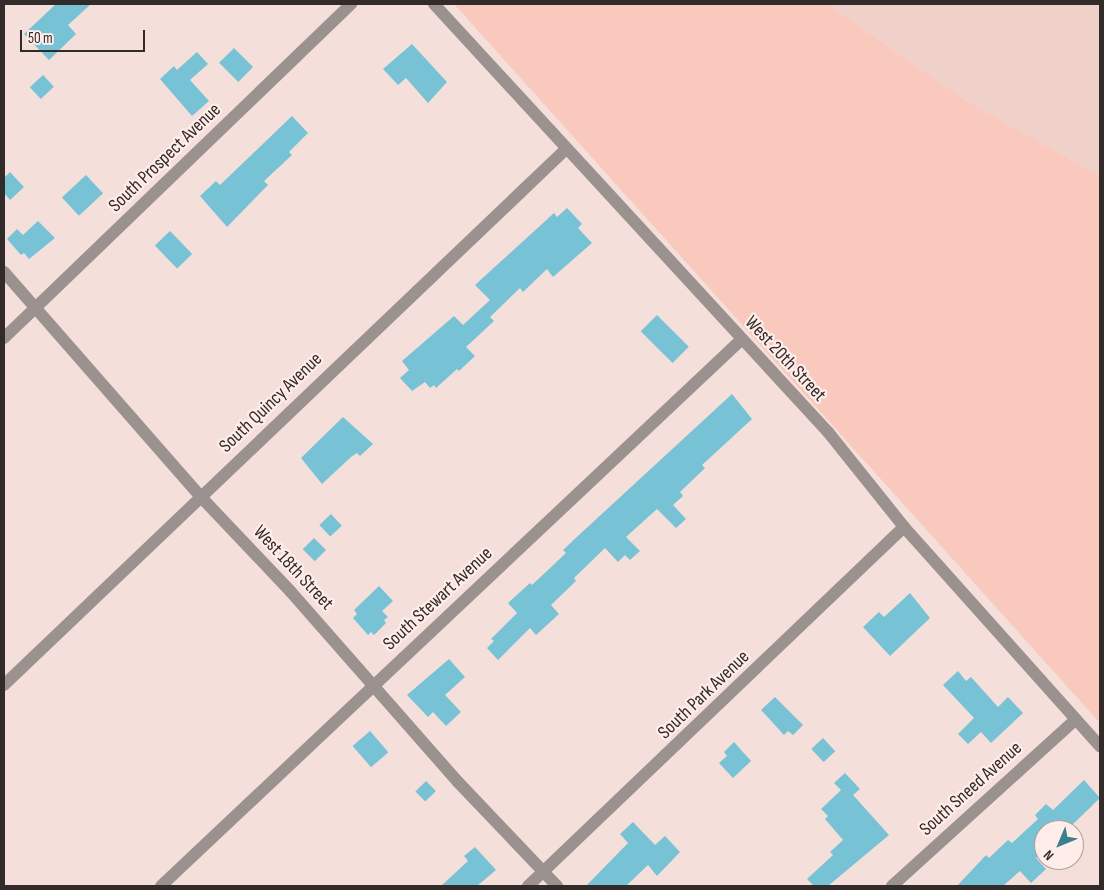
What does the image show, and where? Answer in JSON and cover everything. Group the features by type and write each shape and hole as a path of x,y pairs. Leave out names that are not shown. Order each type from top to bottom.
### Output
{"street":[{"name":"South Prospect Avenue","path":"4,338 352,4"},
{"name":"West 20th Street","path":"434,4 741,340 828,432 904,527 1100,746"},
{"name":"South Quincy Avenue","path":"4,685 566,149"},
{"name":"West 18th Street","path":"4,272 200,496 291,592 373,687 557,886"},
{"name":"South Stewart Avenue","path":"161,886 741,340"},
{"name":"South Park Avenue","path":"528,886 904,527"},
{"name":"South Sneed Avenue","path":"892,886 1076,719"}],"shaded area":[{"path":"454,4 834,4 833,8 965,100 1100,176 1100,723"},
{"path":"834,4 1100,4 1100,176 965,100 833,8"}],"building":[{"path":"56,4 91,4 68,25 76,34 49,60 24,34"},
{"path":"412,44 447,82 428,103 406,78 398,85 383,69"},
{"path":"234,48 253,67 238,82 219,63"},
{"path":"197,52 208,64 190,80 209,101 192,116 160,79 174,66 177,70"},
{"path":"43,75 54,87 41,99 30,87"},
{"path":"292,116 308,133 289,152 292,155 264,181 268,185 227,227 200,196 216,181 220,185"},
{"path":"10,172 24,187 10,200 4,193 4,178"},
{"path":"86,175 103,193 79,216 62,198"},
{"path":"567,208 582,224 578,228 592,243 553,277 547,269 523,292 520,288 490,317 494,321 466,347 475,356 459,371 457,369 436,388 434,385 430,388 425,382 412,391 400,378 409,370 402,361 454,316 463,325 490,300 475,285 554,213 557,217"},
{"path":"38,221 55,238 29,259 24,253 21,255 7,239 17,229 23,235"},
{"path":"170,231 192,254 177,269 155,246"},
{"path":"657,315 689,347 673,363 641,331"},
{"path":"732,394 752,419 702,465 705,468 680,492 683,496 673,505 686,519 676,528 657,509 626,537 640,551 630,560 625,555 618,562 605,548 574,578 576,581 551,605 559,614 536,635 530,628 498,660 487,648 494,641 491,639 517,613 508,603 530,583 532,585 566,553 563,550"},
{"path":"343,417 373,444 360,456 357,453 351,457 322,484 301,458"},
{"path":"331,514 342,526 330,537 319,525"},
{"path":"314,538 326,550 315,561 303,549"},
{"path":"379,586 393,601 382,611 388,617 384,620 386,623 374,635 371,632 368,635 353,618 357,614 354,610"},
{"path":"910,593 930,618 890,656 863,627 879,612 884,617"},
{"path":"449,659 465,677 445,695 461,712 446,726 433,712 428,717 407,695"},
{"path":"958,671 966,681 971,677 998,707 1008,697 1023,713 991,743 981,732 968,744 958,734 974,718 943,685"},
{"path":"775,697 803,725 793,735 788,731 784,735 761,710"},
{"path":"370,731 388,752 371,767 353,746"},
{"path":"823,738 835,751 824,762 811,749"},
{"path":"734,742 751,761 733,778 719,763 727,756 724,752"},
{"path":"845,773 860,789 853,795 889,835 828,886 814,886 807,879 833,855 830,852 843,840 825,819 828,816 821,809 841,790 834,783"},
{"path":"1084,780 1100,798 1077,820 1037,820 1035,815 1046,804 1053,810"},
{"path":"426,781 436,791 425,802 415,792"},
{"path":"633,822 655,845 665,836 680,852 657,876 648,865 626,886 586,886 628,843 620,834"},
{"path":"1034,823 1034,870 1045,870 1031,883 1020,871 1003,886 957,886 986,855 989,858 1008,840 1012,843"},
{"path":"475,847 496,870 477,886 441,886 468,861 464,856"}]}
